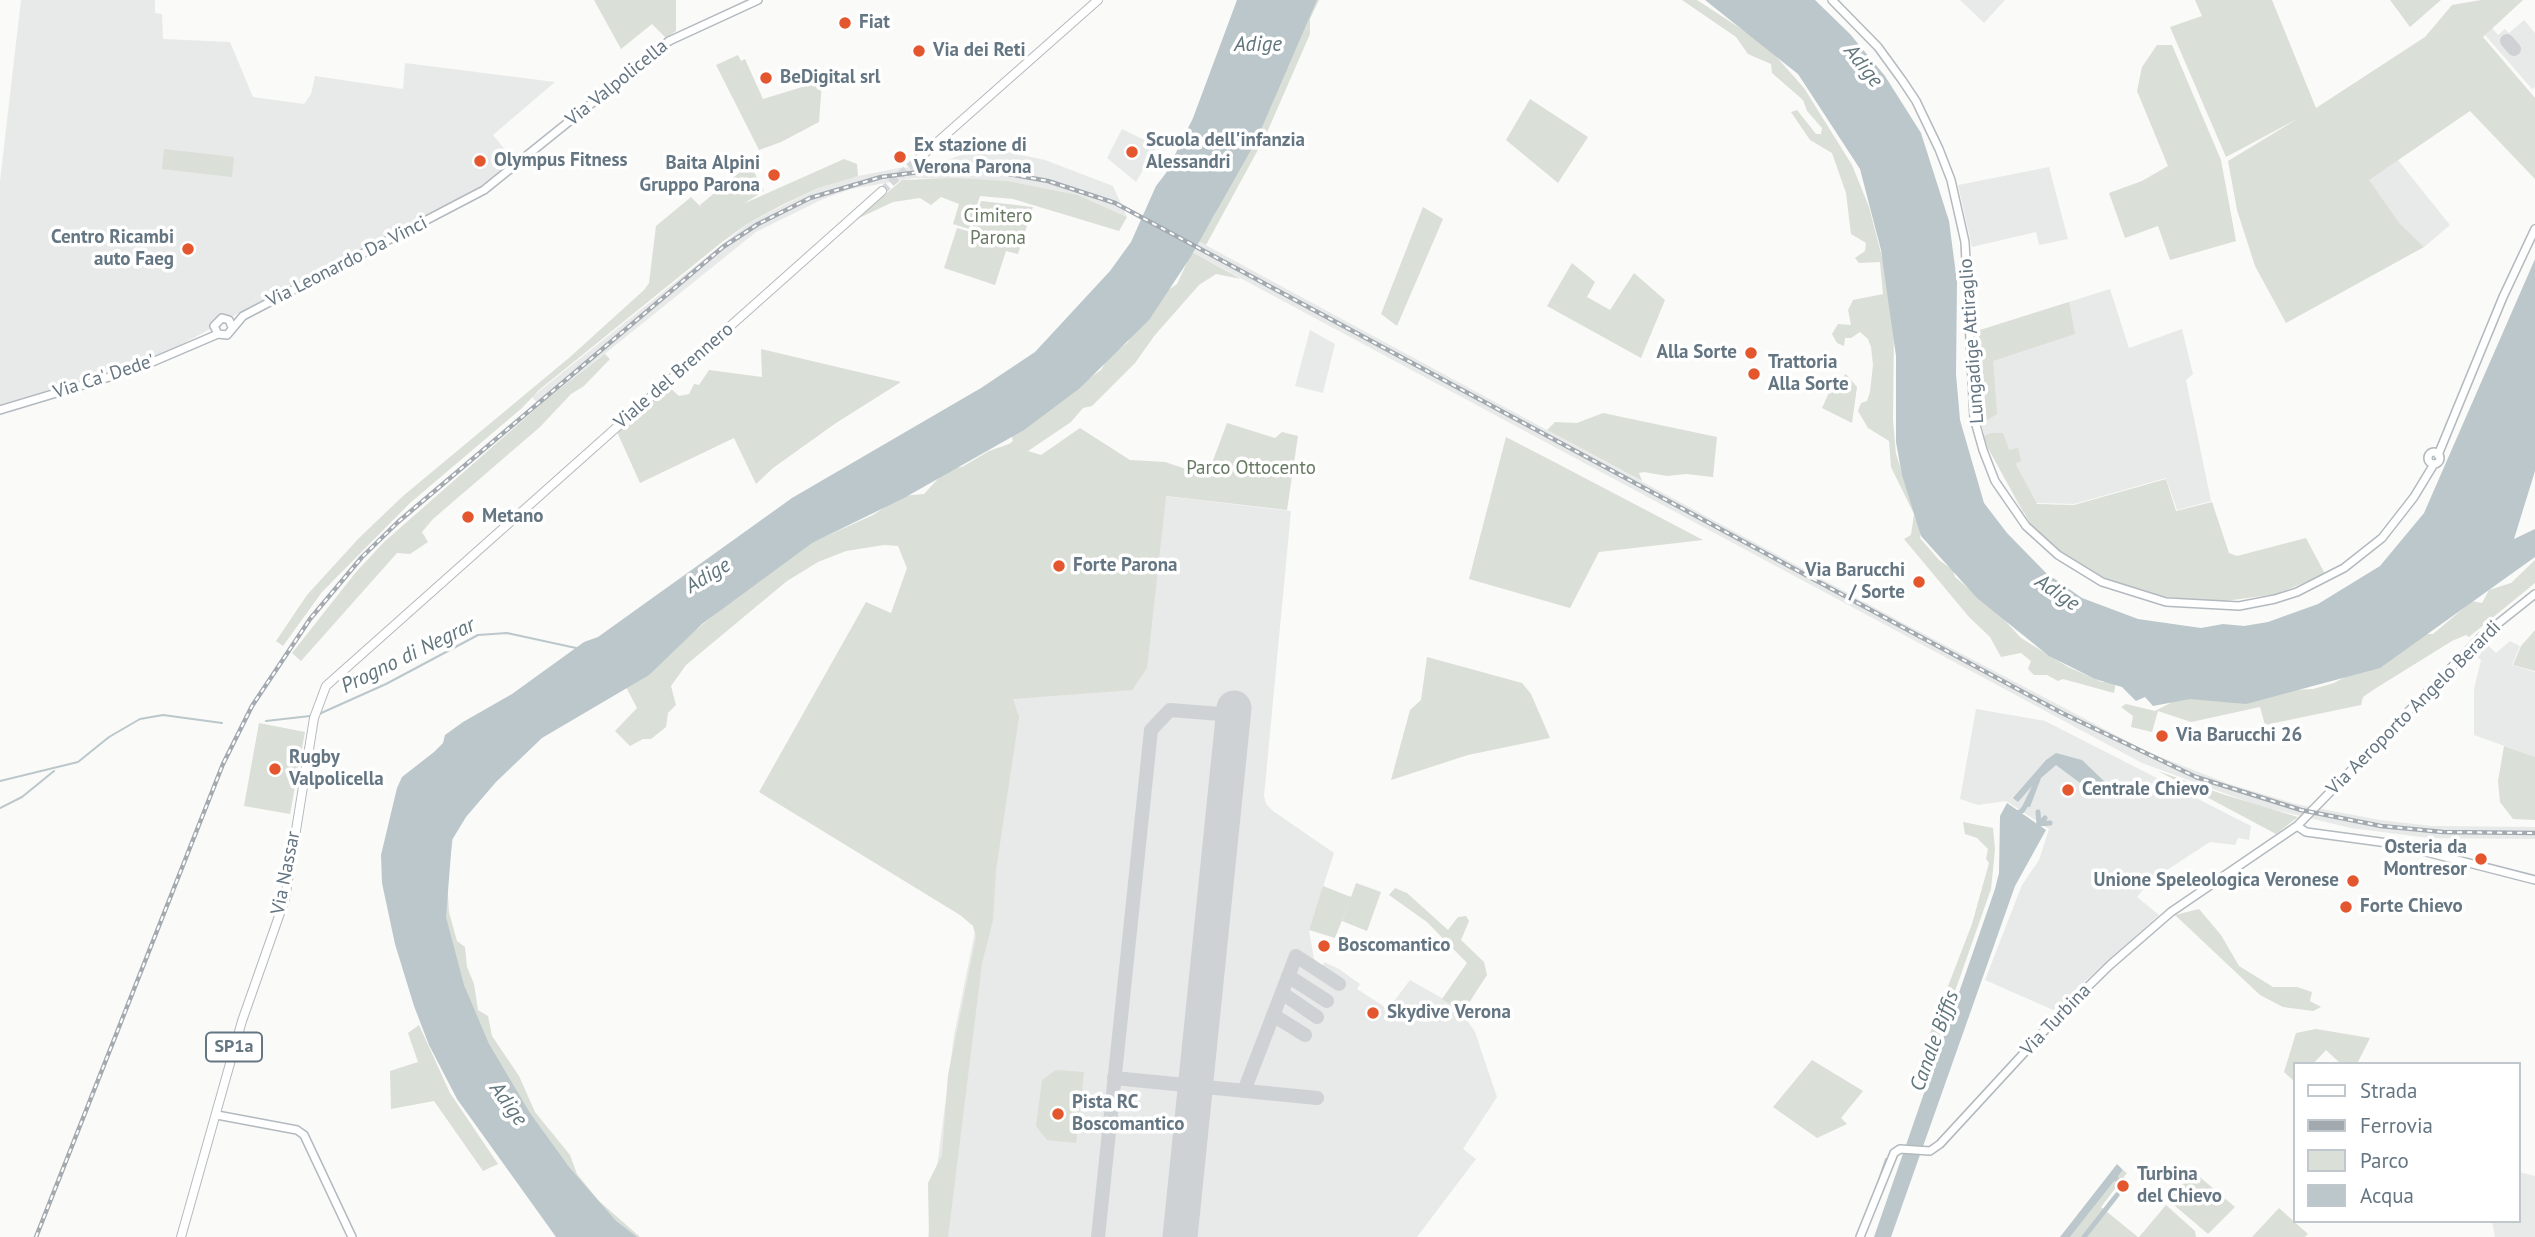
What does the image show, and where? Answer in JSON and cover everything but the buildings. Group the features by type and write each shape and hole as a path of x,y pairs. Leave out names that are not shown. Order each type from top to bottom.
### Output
{"main road":[{"path":"917,160 1098,0"},
{"name":"Viale del Brennero","path":"466,560 882,191"},
{"name":"Via Nassar","path":"181,1237 242,1021 285,899 317,705 326,686 336,674 466,560"}],"street":[{"name":"Via Valpolicella","path":"452,208 520,164 669,41 758,0"},
{"name":"Lungadige Attiraglio","path":"1832,0 1878,47 1916,101 1951,180 1965,242 1974,418 1995,481 2026,526 2058,555 2102,582 2166,602 2239,606 2297,592 2344,568 2382,538 2414,497 2430,466 2428,457 2435,454 2441,443 2535,229"},
{"name":"Via Leonardo Da Vinci","path":"232,327 243,316 321,273 452,208"},
{"name":"Via Leonardo Da Vinci","path":"227,319 243,316"},
{"path":"227,319 232,327"},
{"name":"Via Ca' Dede'","path":"0,410 135,369 206,337 216,331 218,320 227,319"},
{"name":"Via Ca' Dede'","path":"216,331 227,335 232,327"},
{"name":"Via Aeroporto Angelo Berardi","path":"2297,826 2481,637 2535,594"},
{"path":"2297,826 2306,832 2399,845 2535,880"},
{"name":"Via Turbina","path":"1860,1237 1889,1161 1900,1149 1926,1151 1948,1137 2058,1016 2161,920 2297,826"},
{"path":"217,1115 297,1130 304,1135 352,1237"}],"shaded area":[{"path":"21,0 155,0 155,13 162,14 163,39 230,42 253,97 304,104 311,94 315,76 403,89 405,63 555,82 493,135 516,163 493,181 310,274 157,358 0,407 0,181"},
{"path":"1960,0 2005,0 1984,23"},
{"path":"2524,20 2535,33 2535,87 2532,89 2485,35 2492,28 2498,35 2505,29 2509,33"},
{"name":"Scuola dell'infanzia Alessandri","path":"1122,129 1157,146 1136,182 1107,158"},
{"path":"983,147 1045,160 1113,186 1127,217 1078,195 1008,181 914,178 851,189 823,199 756,232 540,406 532,397 750,222 818,188 848,178 899,168 931,166"},
{"path":"2397,159 2450,225 2424,247 2398,223 2368,180"},
{"path":"2049,167 2068,239 2039,245 2036,232 1972,247 1958,185"},
{"path":"1198,241 1905,624 2148,752 2229,784 2296,804 2380,820 2432,826 2535,827 2535,839 2429,838 2351,828 2259,806 2142,763 1192,252"},
{"path":"2110,289 2129,348 2182,329 2193,374 2186,380 2211,501 2177,510 2166,478 2074,504 2037,503 2023,513 1988,448 1980,420 1976,380 1977,331"},
{"path":"1310,330 1335,344 1323,393 1295,386"},
{"path":"1025,457 1164,496 1291,511 1264,796 1266,804 1273,811 1334,853 1309,930 1314,959 1323,966 1324,962 1339,969 1360,984 1357,989 1388,1009 1410,980 1447,1001 1463,1014 1475,1032 1497,1097 1463,1149 1476,1159 1417,1237 928,1237 954,1035 976,927"},
{"path":"2510,641 2520,646 2512,665 2535,672 2535,757 2474,735 2474,689 2481,660 2473,653 2485,642 2496,653"},
{"name":"Centrale Chievo","path":"1976,709 2045,721 2251,826 2249,840 2238,838 2235,845 2210,842 2150,881 2137,897 2159,915 2053,1010 1985,980 2022,885 2039,860 2049,829 2006,801 1978,805 1960,799"},
{"path":"2521,1172 2535,1176 2535,1237 2495,1237 2492,1223 2521,1223"}],"green space":[{"path":"594,0 676,0 676,31 666,38 652,24 621,49"},
{"path":"1311,0 1319,0 1310,19 1310,34 1265,137 1206,245 1198,241 1214,216"},
{"path":"1682,0 1697,0 1766,45 1804,88 1852,165 1869,207 1884,265 1894,323 1893,420 1896,454 1921,530 1920,538 1939,560 1953,570 1955,577 1999,614 2021,638 2068,667 2102,682 2116,682 2114,693 2063,679 2058,681 2047,675 2034,675 2028,669 2031,661 2021,653 2001,657 1990,637 1969,617 1904,539 1911,535 1914,514 1891,467 1889,441 1868,428 1858,411 1861,403 1867,401 1870,392 1873,365 1871,347 1868,339 1860,332 1851,338 1845,338 1844,346 1837,343 1832,334 1838,324 1851,325 1848,310 1853,300 1883,294 1880,262 1859,263 1855,258 1865,251 1866,243 1851,234 1846,193 1832,153 1810,140 1791,112 1797,110 1816,134 1821,134 1822,128 1807,111 1803,100 1772,73 1771,64 1748,54 1736,37"},
{"path":"2195,0 2272,0 2316,108 2425,37 2452,5 2481,0 2523,0 2483,37 2535,98 2535,179 2470,111 2369,180 2399,223 2424,247 2286,323 2255,266 2237,210 2228,161 2299,118 2226,157 2170,27 2202,16"},
{"path":"2390,0 2441,0 2410,27"},
{"path":"2157,45 2172,45 2221,160 2236,241 2170,260 2158,226 2125,238 2109,193 2142,181 2168,166 2137,91 2142,67"},
{"path":"738,55 741,61 745,59 763,99 822,81 819,122 759,150 716,65"},
{"path":"1530,99 1588,137 1558,183 1506,140"},
{"path":"164,149 234,157 232,177 162,169"},
{"path":"844,159 857,164 858,176 818,188 782,205 750,222 722,242 539,390 522,408 410,503 322,592 283,646 276,641 307,595 359,538 403,496 570,357 644,290 649,283 656,226 691,197 701,207 700,205 740,172 754,172 764,191 743,204"},
{"path":"954,178 1008,181 1078,195 1127,217 1119,231 1013,199 980,196 969,229 953,224 959,204 941,197 931,205 920,198 893,202 857,219 902,180"},
{"name":"Cimitero Parona","path":"981,201 1033,207 1018,254 1006,251 995,285 944,268 957,228 971,232"},
{"path":"1423,207 1443,219 1397,326 1381,314"},
{"name":"Parco Ottocento","path":"1192,252 1241,279 1216,274 1199,285 1155,335 1135,363 1092,406 1083,408 1071,422 1028,451 1041,455 1080,428 1130,460 1165,462 1189,470 1212,463 1227,423 1275,438 1282,432 1298,436 1287,510 1166,496 1147,668 1132,690 1013,699 1019,717 996,870 993,920 982,963 948,1237 929,1237 928,1183 942,1155 948,1075 976,937 973,926 960,915 759,792 866,602 891,613 907,568 898,546 884,545 846,551 818,562 787,581 686,665 671,686 676,705 668,713 666,727 651,739 643,739 630,746 615,731 637,708 626,687 791,552 873,515 901,496 924,494 948,468 962,467 1013,441 1011,434 1101,370 1113,349 1118,350 1128,342 1135,327 1161,295 1177,284"},
{"path":"1572,263 1595,282 1587,297 1610,310 1634,273 1665,300 1641,358 1547,306"},
{"path":"2069,302 2075,334 1993,361 1997,414 1981,424 1976,380 1977,331"},
{"path":"761,349 901,382 836,423 773,468 756,484 734,438 640,483 617,432 668,386 679,396 689,394 694,384 699,385 709,370 762,377"},
{"path":"605,354 610,359 584,386 571,394 540,427 433,519 422,532 428,542 410,554 397,553 301,661 292,653 356,572 384,542 547,399"},
{"path":"1846,374 1857,387 1852,423 1822,408 1832,386"},
{"path":"1603,413 1717,437 1713,477 1686,474 1667,476 1644,472 1639,473 1642,481 1547,430 1555,422 1577,423"},
{"path":"2003,433 2009,450 2018,448 2021,461 2016,463 2017,467 2037,504 2074,505 2166,479 2176,511 2212,502 2229,553 2237,556 2306,538 2325,574 2277,594 2218,602 2149,595 2103,579 2067,557 2031,525 1988,448 1984,436"},
{"path":"1506,437 1703,540 1599,552 1570,608 1469,579"},
{"path":"2535,560 2535,583 2469,637 2466,635 2452,641 2373,690 2363,697 2361,705 2265,725 2260,707 2191,722 2158,711 2152,732 2131,727 2133,716 2121,707 2126,704 2155,711 2184,696 2313,689 2334,683 2423,634 2433,634 2472,601 2482,603 2489,590 2511,583"},
{"path":"2535,630 2535,671 2513,665 2521,646"},
{"path":"1427,657 1522,683 1531,694 1550,738 1468,755 1391,780 1410,710 1421,700"},
{"name":"Rugby Valpolicella","path":"259,723 305,732 290,814 244,806"},
{"path":"2504,746 2535,757 2535,820 2513,819 2500,802 2498,781"},
{"path":"2158,771 2225,795 2298,817 2276,834"},
{"path":"1963,822 1993,828 1995,850 1991,889 1933,1054 1917,1087 1928,1038 1972,924 1989,863 1986,859 1988,849 1977,838 1965,834"},
{"path":"453,838 447,880 449,912 457,941 465,947 478,1010 488,1016 492,1036 519,1076 535,1112 570,1155 577,1174 599,1201 640,1237 626,1237 617,1232 485,1056 447,943 441,871"},
{"path":"1356,883 1381,892 1367,931 1342,921 1350,900 1335,938 1309,930 1323,886 1351,897"},
{"path":"1395,888 1407,893 1448,930 1458,917 1466,916 1469,921 1461,940 1484,962 1487,975 1463,1012 1442,999 1467,963 1427,922 1389,895"},
{"path":"2199,909 2221,935 2239,966 2273,987 2297,987 2312,992 2310,1001 2321,1007 2313,1011 2283,1007 2260,995 2175,915"},
{"path":"419,1025 450,1093 498,1164 483,1171 434,1101 391,1109 390,1071 418,1062 408,1033"},
{"path":"2316,1029 2370,1038 2358,1062 2339,1062 2326,1050 2315,1062 2294,1062 2294,1081 2284,1072 2296,1033"},
{"path":"1812,1060 1863,1091 1841,1118 1847,1124 1817,1138 1773,1107"},
{"name":"Pista RC Boscomantico","path":"1056,1070 1084,1072 1076,1143 1047,1140 1036,1126 1042,1080"},
{"path":"2123,1170 2127,1173 2101,1207 2138,1237 2070,1237"},
{"path":"2194,1172 2235,1207 2208,1234 2168,1200"},
{"path":"2166,1205 2195,1231 2196,1237 2139,1237"},
{"path":"2279,1208 2308,1234 2305,1237 2252,1237"}],"water":[{"name":"Adige","path":"1237,0 1317,0 1256,141 1190,258 1149,320 1080,388 1024,430 904,498 812,543 702,624 649,675 542,738 496,782 466,817 452,840 446,917 464,985 489,1044 530,1113 569,1167 616,1221 637,1237 556,1237 457,1099 429,1045 414,1006 395,944 382,883 381,855 402,777 434,752 443,743 445,735 463,722 512,694 584,642 598,637 792,498 981,388 1035,352 1110,271 1131,242 1156,186 1166,173 1193,118"},
{"name":"Adige","path":"1705,0 1815,0 1850,34 1885,76 1921,133 1949,221 1957,282 1956,374 1960,420 1984,503 2007,533 2046,573 2082,598 2138,619 2201,628 2223,624 2244,626 2268,622 2318,604 2380,566 2424,513 2535,259 2535,471 2514,539 2535,529 2535,557 2380,668 2246,704 2190,699 2153,706 2145,697 2136,701 2122,687 2095,679 2049,656 1977,598 1921,536 1902,475 1896,442 1896,356 1881,250 1860,169 1798,74"},
{"path":"2056,753 2082,760 2105,782 2095,794 2056,765 2041,778 2030,807 2023,805 2032,786 2018,802 2013,798 2046,760"},
{"path":"2007,803 2046,830 2015,886 1891,1237 1874,1237 1995,889 1999,873 2000,816"},
{"path":"2117,1164 2123,1170 2070,1237 2060,1237"}],"waterway":[{"name":"Progno di Negrar","path":"319,714 386,684 478,635 507,633 576,648"},
{"name":"Progno di Negrar","path":"0,781 78,762 109,737 140,719 163,715 222,723"},
{"name":"Progno di Negrar","path":"266,721 310,716"},
{"path":"0,808 22,797 54,771"},
{"name":"Canale Biffis","path":"2016,813 2022,811 2030,799"},
{"name":"Canale Biffis","path":"2038,812 2039,824"},
{"name":"Canale Biffis","path":"2035,829 2045,818"},
{"name":"Canale Biffis","path":"2039,824 2050,823"},
{"path":"1875,1191 1886,1159"},
{"path":"2111,1178 2113,1176 2124,1186"},
{"path":"2084,1237 2117,1195"}],"taxiway":[{"path":"2507,41 2514,49"},
{"path":"1098,1237 1151,730 1170,710 1233,715"},
{"path":"1244,1091 1296,956 1339,984"},
{"path":"1288,976 1327,1001"},
{"path":"1282,993 1317,1017"},
{"path":"1273,1015 1305,1035"},
{"path":"1114,1078 1317,1098"}],"runway":[{"path":"1180,1237 1234,708"}],"tunnel":[{"path":"882,191 917,160"}],"railway":[{"path":"36,1237 223,764 252,706 310,619 362,557 398,522 723,247 758,224 810,198 881,177 934,170 992,171 1048,181 1115,203 2062,713 2196,777 2301,810 2381,826 2443,832 2535,833"}],"place":[{"name":"Fiat","path":"845,23"},
{"name":"Via dei Reti","path":"919,51"},
{"name":"BeDigital srl","path":"766,78"},
{"name":"Scuola dell'infanzia Alessandri","path":"1132,152"},
{"name":"Ex stazione di Verona Parona","path":"900,157"},
{"name":"Olympus Fitness","path":"480,161"},
{"name":"Baita Alpini Gruppo Parona","path":"774,175"},
{"name":"Centro Ricambi auto Faeg","path":"188,249"},
{"name":"Alla Sorte","path":"1751,353"},
{"name":"Trattoria Alla Sorte","path":"1754,374"},
{"name":"Metano","path":"468,517"},
{"name":"Forte Parona","path":"1059,566"},
{"name":"Via Barucchi / Sorte","path":"1919,582"},
{"name":"Via Barucchi 26","path":"2162,736"},
{"name":"Rugby Valpolicella","path":"275,769"},
{"name":"Centrale Chievo","path":"2068,790"},
{"name":"Osteria da Montresor","path":"2481,859"},
{"name":"Unione Speleologica Veronese","path":"2353,881"},
{"name":"Forte Chievo","path":"2346,907"},
{"name":"Boscomantico","path":"1324,946"},
{"name":"Skydive Verona","path":"1373,1013"},
{"name":"Pista RC Boscomantico","path":"1058,1114"},
{"name":"Turbina del Chievo","path":"2123,1186"}]}
